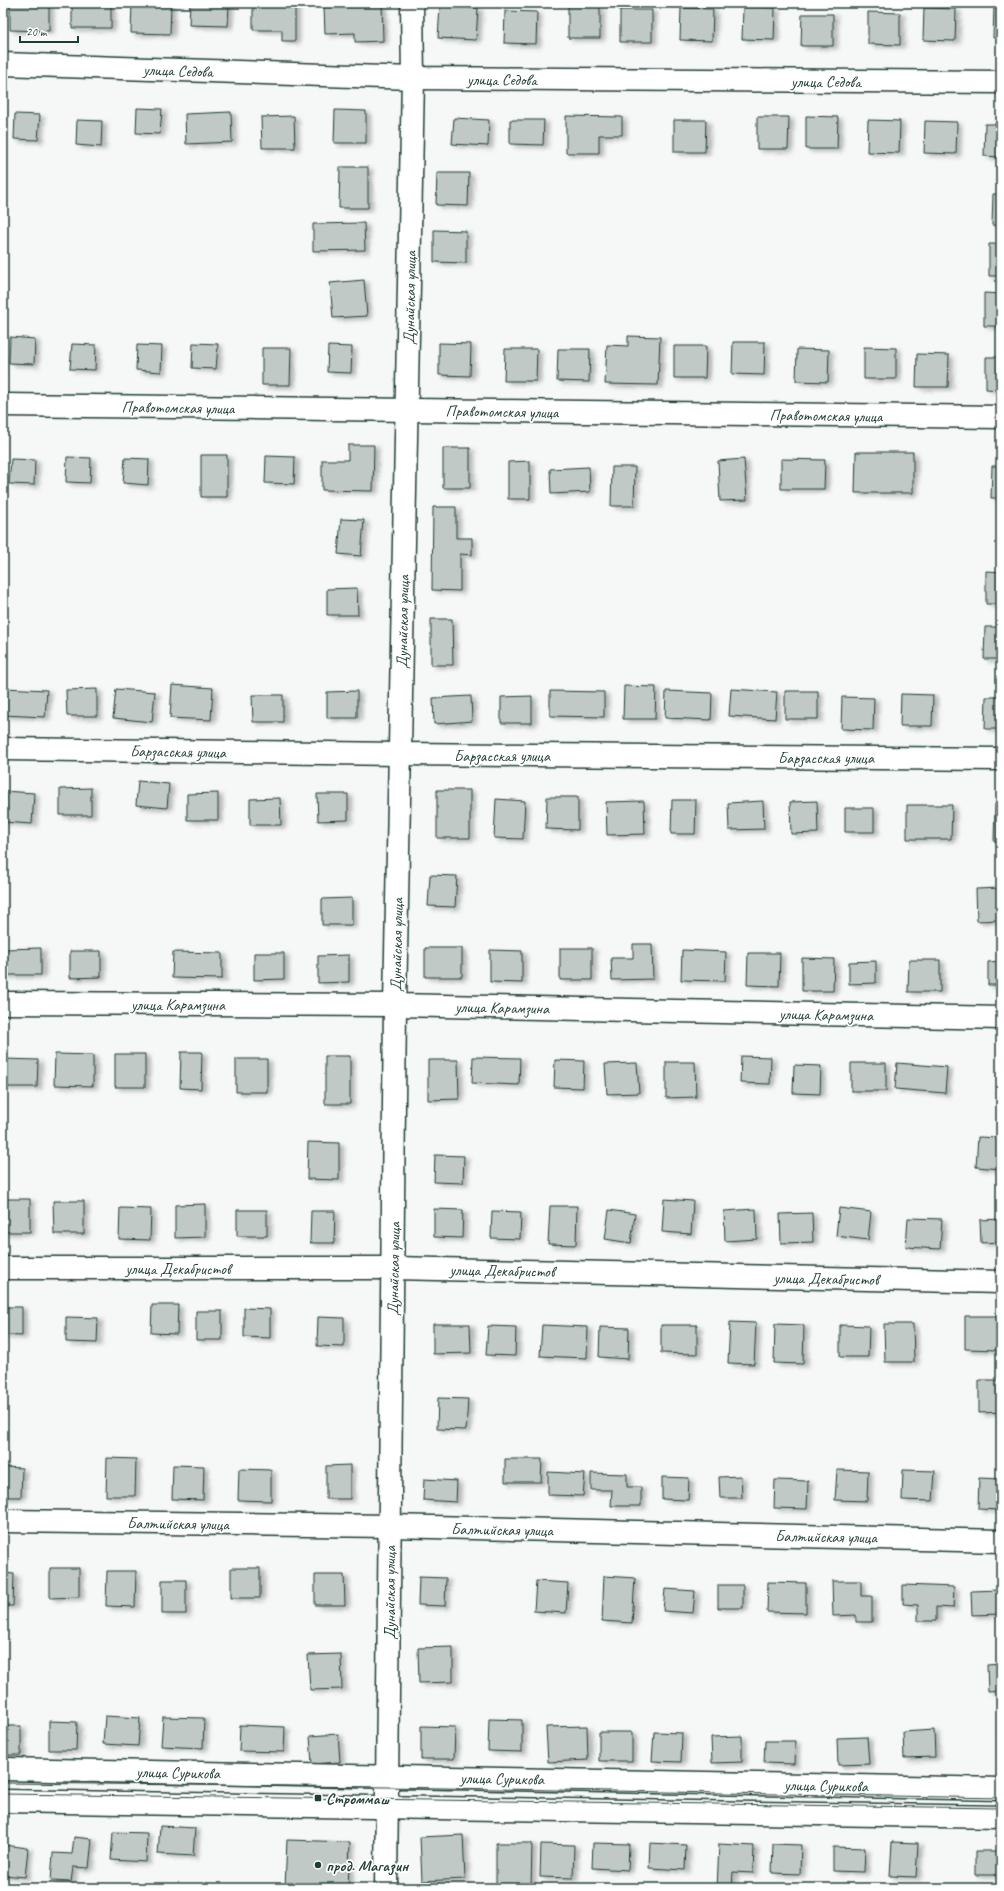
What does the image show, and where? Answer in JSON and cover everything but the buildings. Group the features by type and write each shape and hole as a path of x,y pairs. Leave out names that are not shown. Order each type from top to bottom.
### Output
{"street":[{"name":"Дунайская улица","path":"386,1888 395,1005 413,78 412,3"},
{"name":"улица Седова","path":"3,64 413,78 1001,82"},
{"name":"Правотомская улица","path":"3,404 1001,417"},
{"name":"Барзасская улица","path":"3,749 399,754 1001,758"},
{"name":"улица Карамзина","path":"3,1003 395,1005 1001,1018"},
{"name":"улица Декабристов","path":"3,1268 393,1268 1001,1282"},
{"name":"Балтийская улица","path":"3,1521 390,1526 1001,1540"},
{"name":"улица Сурикова","path":"3,1769 1001,1789"},
{"name":"улица Сурикова","path":"3,1801 1001,1817"}],"tram line":[{"path":"3,1783 387,1787 1001,1798"},
{"path":"3,1794 1001,1808"}],"place":[{"name":"Строммаш","path":"318,1798"},
{"name":"прод. Магазин","path":"318,1865"}]}
